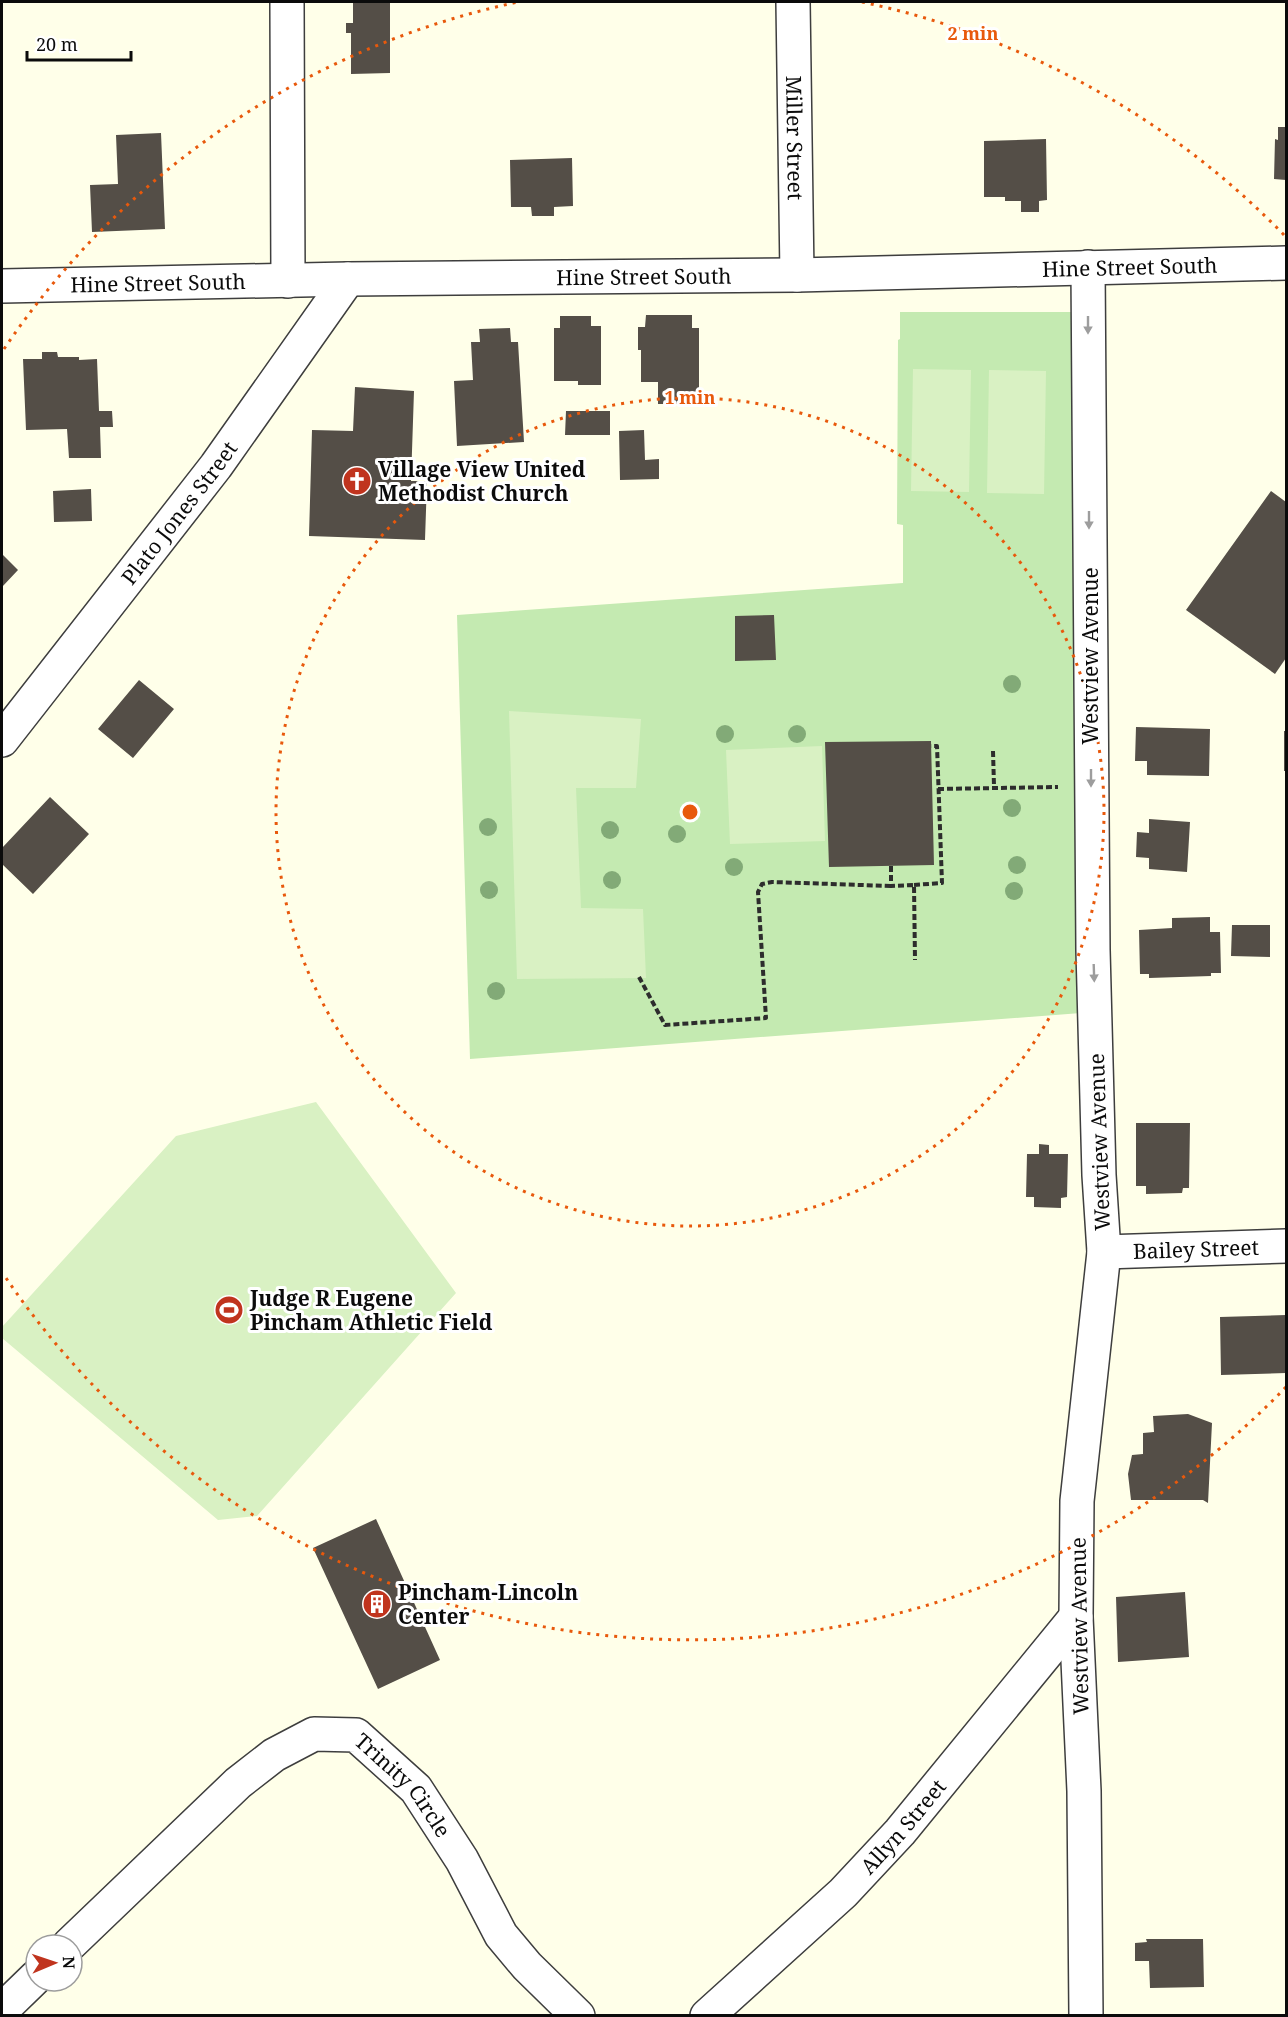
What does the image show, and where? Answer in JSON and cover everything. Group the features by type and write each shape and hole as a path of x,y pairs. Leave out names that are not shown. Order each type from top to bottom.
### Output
{"street":[{"path":"287,2 288,280"},
{"name":"Miller Street","path":"793,2 797,275"},
{"name":"Hine Street South","path":"2,286 348,279 797,275 1287,263"},
{"name":"Westview Avenue","path":"1086,2016 1084,1791 1076,1617 1077,1500 1104,1252 1099,1175 1091,787 1088,267"},
{"name":"Plato Jones Street","path":"2,740 216,466 348,279"},
{"name":"Bailey Street","path":"1104,1252 1287,1246"},
{"name":"Allyn Street","path":"707,2016 843,1893 900,1832 1076,1617"},
{"name":"Trinity Circle","path":"82,1933 238,1783 274,1755 314,1734 356,1735 416,1790 462,1860 501,1935 527,1966 578,2016"},
{"path":"2,2010 24,1989"}],"path":[{"path":"639,977 665,1025 766,1018 758,892 762,884 772,882 891,886 942,883 937,746 931,746"},
{"path":"993,751 994,787"},
{"path":"938,789 1091,787"},
{"path":"891,866 891,886"},
{"path":"914,885 915,960"}],"green space":[{"path":"900,312 1075,312 1081,1013 470,1059 457,615 903,583 903,525 897,524"},
{"path":"913,369 971,370 969,492 911,491"},
{"path":"989,370 1046,371 1044,494 987,493"},
{"path":"509,711 641,719 636,788 576,788 581,908 643,909 646,978 517,979"},
{"path":"822,746 825,841 730,844 726,750"},
{"name":"Judge R Eugene Pincham Athletic Field","path":"316,1102 456,1293 257,1516 218,1520 2,1338 2,1327 176,1136"}],"building":[{"path":"353,2 390,2 390,73 351,74 351,33 346,33 346,23 353,23"},
{"path":"1278,127 1286,127 1286,180 1274,179 1275,139 1278,140"},
{"path":"161,133 165,229 92,232 90,185 118,184 116,135"},
{"path":"1046,139 1047,200 1039,201 1039,212 1021,212 1021,201 1005,201 1005,197 984,197 984,141"},
{"path":"572,158 573,206 554,207 554,216 532,216 531,207 511,207 510,160"},
{"path":"646,315 692,315 692,328 699,328 699,404 658,404 658,382 641,382 638,327 645,327"},
{"path":"560,316 591,316 591,326 601,326 601,385 578,385 578,381 554,381 554,328 560,328"},
{"path":"510,328 511,342 518,342 524,442 457,446 454,381 473,380 471,342 480,342 479,329"},
{"path":"42,352 57,352 58,357 79,357 79,360 97,359 99,411 112,411 113,427 100,427 101,458 69,458 67,429 26,430 23,359 42,359"},
{"path":"355,387 414,391 411,481 427,481 425,540 309,536 312,430 353,431"},
{"path":"566,411 610,411 610,435 565,435"},
{"path":"644,430 645,460 659,459 659,479 620,480 619,431"},
{"path":"91,489 92,521 54,522 53,491"},
{"path":"1271,491 1286,502 1286,658 1275,674 1186,610"},
{"path":"2,554 18,570 2,587"},
{"path":"774,615 776,660 735,661 735,616"},
{"path":"139,680 174,709 133,758 98,729"},
{"path":"1136,727 1210,729 1209,776 1147,775 1147,761 1135,761"},
{"path":"1284,731 1286,731 1286,771 1284,771"},
{"path":"931,741 934,865 829,867 825,742"},
{"path":"50,797 89,834 33,894 2,864 2,848"},
{"path":"1149,819 1190,822 1187,872 1149,869 1149,858 1136,857 1137,832 1149,833"},
{"path":"1210,917 1210,932 1220,932 1221,973 1211,973 1211,976 1149,978 1149,974 1140,974 1139,930 1172,928 1172,918"},
{"path":"1232,925 1270,925 1270,957 1231,956"},
{"path":"1136,1123 1190,1123 1189,1188 1183,1188 1182,1193 1146,1194 1146,1186 1136,1186"},
{"path":"1039,1144 1049,1145 1049,1154 1068,1154 1067,1197 1061,1198 1061,1208 1034,1207 1034,1197 1026,1197 1027,1154 1039,1154"},
{"path":"1286,1315 1286,1373 1221,1375 1220,1317"},
{"path":"1188,1414 1212,1423 1208,1503 1203,1500 1131,1500 1128,1474 1132,1455 1143,1454 1143,1433 1154,1432 1153,1416"},
{"name":"Pincham-Lincoln Center","path":"376,1519 440,1660 378,1689 313,1548"},
{"path":"1185,1592 1189,1657 1118,1662 1116,1597"},
{"path":"1146,1939 1203,1939 1204,1987 1150,1988 1149,1961 1135,1961 1135,1943 1147,1942"}],"place":[{"name":"Village View United Methodist Church","path":"357,481"},
{"name":"Judge R Eugene Pincham Athletic Field","path":"229,1310"},
{"name":"Pincham-Lincoln Center","path":"377,1604"}]}
